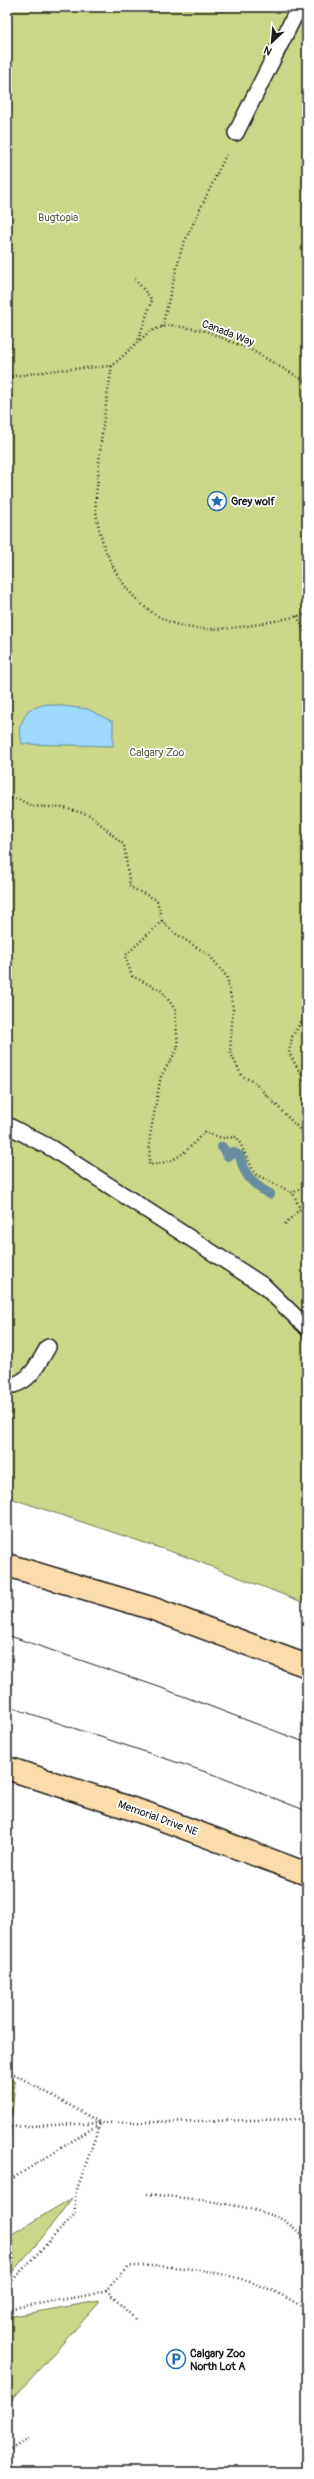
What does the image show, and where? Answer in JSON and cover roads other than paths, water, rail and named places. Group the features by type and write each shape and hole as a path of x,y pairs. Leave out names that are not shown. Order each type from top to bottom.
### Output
{"highway":[{"path":"7,1565 151,1608 307,1666"},
{"name":"Memorial Drive NE","path":"7,1768 148,1814 307,1874"}],"lane":[{"path":"236,133 297,14"},
{"path":"7,1125 51,1148 264,1286 307,1328"},
{"path":"7,1386 21,1382 32,1374 48,1347"}],"water":[{"path":"46,704 88,709 113,722 113,746 22,744 19,728 28,710"}],"waterway":[{"path":"222,1147 228,1156 232,1152 240,1156 243,1167 249,1177 262,1190 270,1194"}],"tram line":[{"path":"7,1635 159,1687 307,1743"},
{"path":"7,1706 212,1774 307,1811"}],"place":[{"name":"Grey wolf","path":"217,501"},
{"name":"Calgary Zoo North Lot A","path":"176,2359"}],"park label":[{"name":"Bugtopia","path":"58,217"},
{"name":"Calgary Zoo","path":"157,752"}]}
